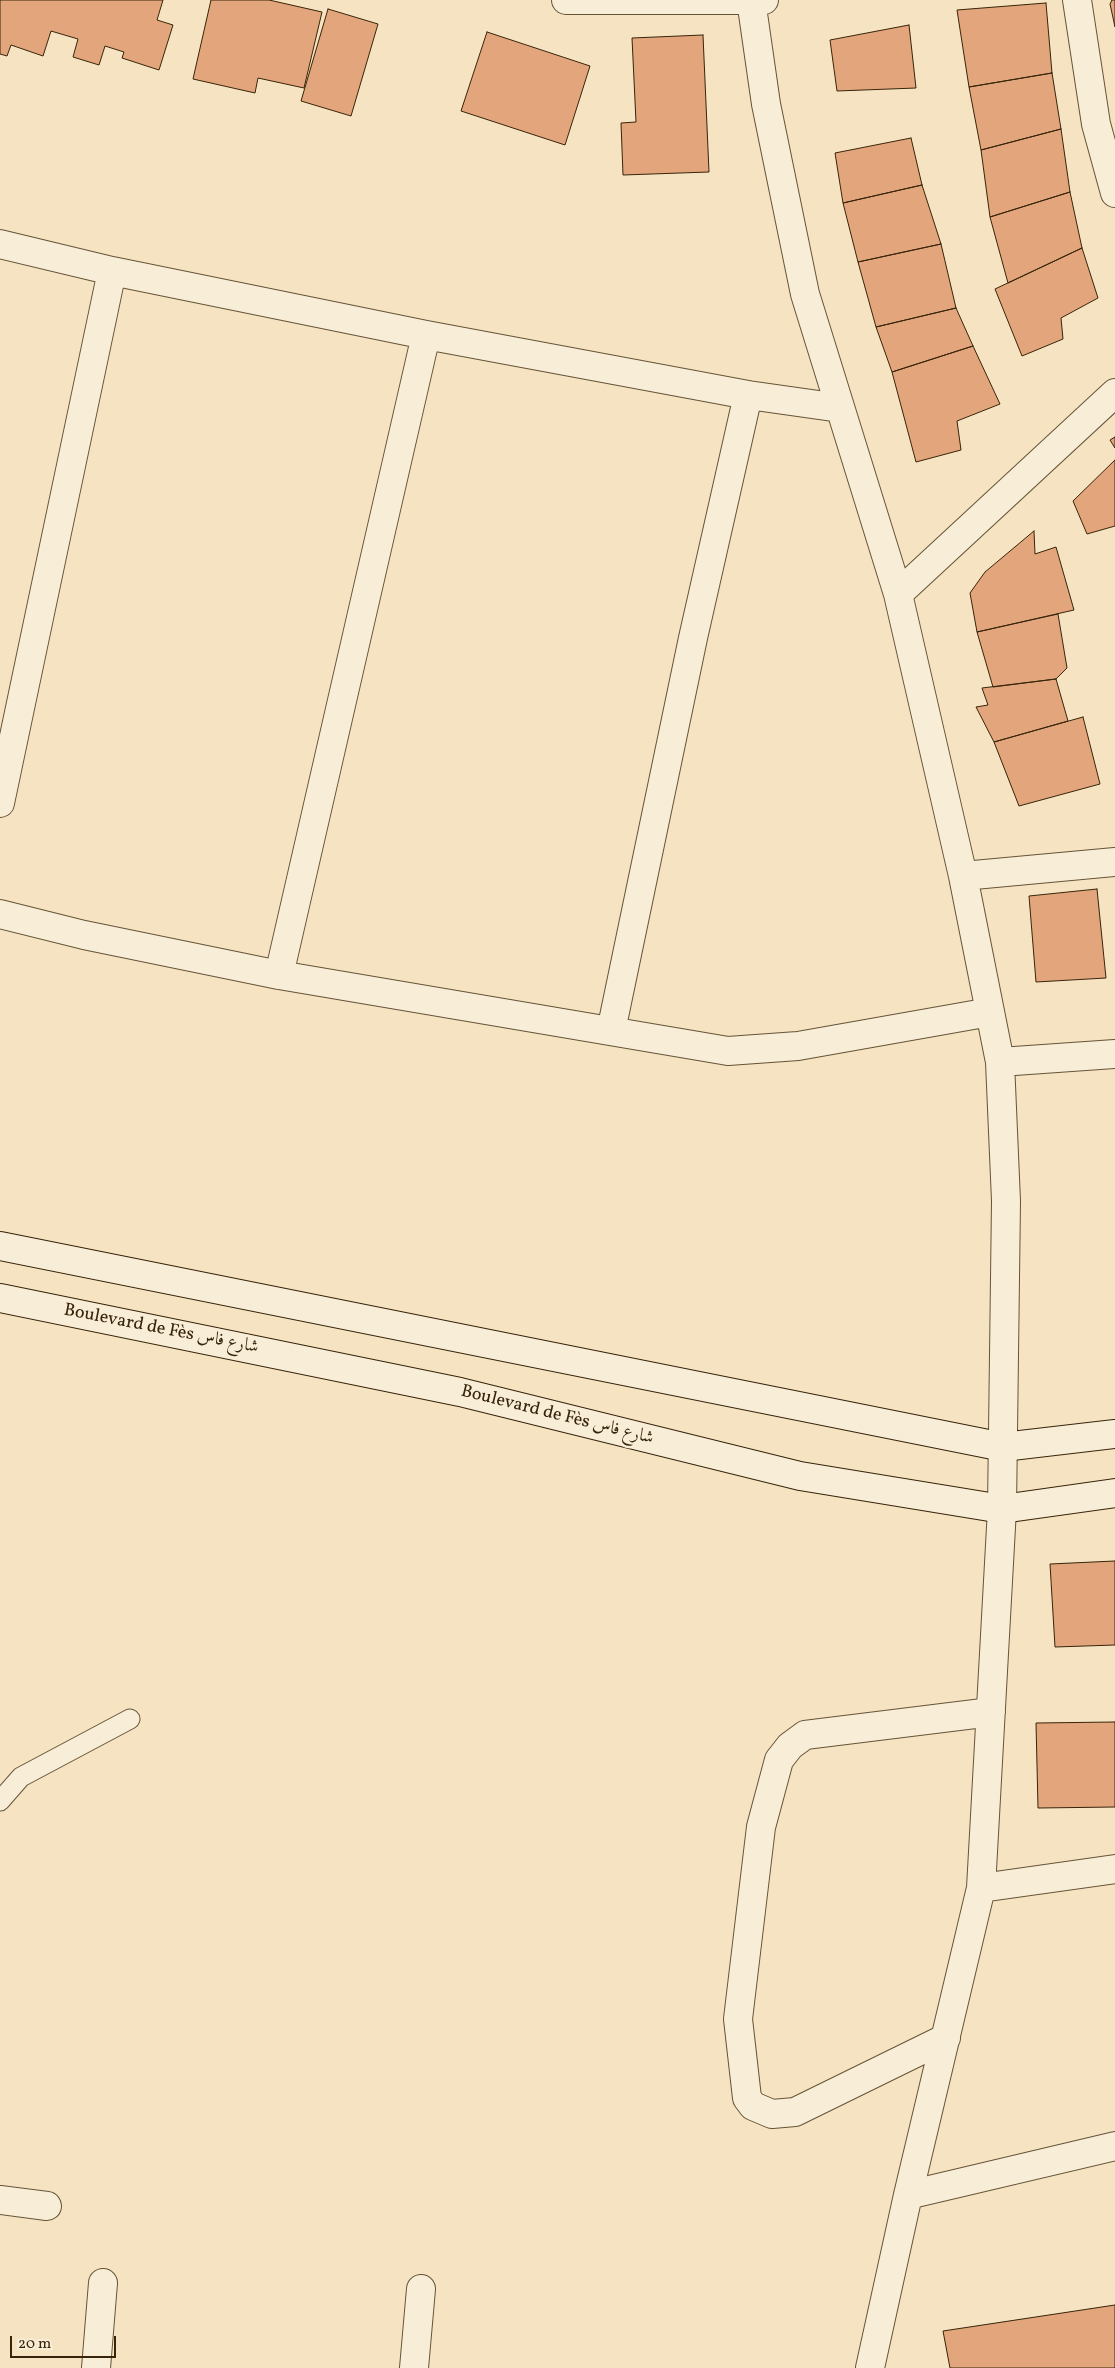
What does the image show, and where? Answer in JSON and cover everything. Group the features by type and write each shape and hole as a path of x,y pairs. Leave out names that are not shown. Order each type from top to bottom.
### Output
{"street":[{"path":"566,0 755,0 766,104 805,294 898,594 963,876 1000,1062 1006,1201 1002,1509 981,1888 908,2195 870,2368"},
{"path":"1077,0 1096,124 1115,193"},
{"path":"0,244 112,271 426,335 748,395 840,408"},
{"path":"0,803 112,271"},
{"path":"279,974 426,335"},
{"path":"898,594 1115,393"},
{"path":"611,1031 692,638 748,395"},
{"path":"963,876 1115,862"},
{"path":"0,914 84,935 279,974 728,1051 798,1046 990,1012"},
{"path":"1000,1062 1115,1054"},
{"path":"0,1246 923,1429 1003,1447 1115,1434"},
{"name":"Boulevard de Fès شارع فاس","path":"0,1298 460,1392 800,1476 1002,1509 1115,1493"},
{"path":"946,2038 796,2112 772,2114 753,2106 746,2098 738,2019 758,1847 761,1828 779,1760 790,1746 805,1735 991,1712"},
{"path":"981,1888 1115,1869"},
{"path":"908,2195 1115,2146"},
{"path":"0,2200 47,2206"},
{"path":"96,2368 103,2283"},
{"path":"414,2368 421,2289"}],"lane":[{"path":"0,1801 21,1777 130,1719"}],"building":[{"path":"0,0 163,0 157,20 173,25 159,70 122,58 124,52 105,46 99,65 73,57 78,39 51,31 43,56 11,45 7,56 0,54"},
{"path":"211,0 269,0 322,12 304,88 258,78 255,93 193,79"},
{"path":"1112,0 1115,0 1115,27 1110,4"},
{"path":"1046,3 1052,73 969,87 957,10"},
{"path":"328,9 378,24 351,116 301,101"},
{"path":"909,25 916,88 837,91 830,40"},
{"path":"487,32 590,66 565,145 461,111"},
{"path":"703,35 709,172 623,175 621,123 636,122 632,38"},
{"path":"1052,73 1061,129 981,150 969,87"},
{"path":"1061,129 1070,192 990,217 981,150"},
{"path":"911,138 922,185 843,203 835,153"},
{"path":"922,185 941,244 858,262 843,203"},
{"path":"1070,192 1082,248 1008,283 990,217"},
{"path":"941,244 956,308 876,327 858,262"},
{"path":"1082,248 1098,298 1061,318 1063,339 1022,356 995,289"},
{"path":"956,308 973,346 892,372 876,327"},
{"path":"973,346 1000,404 957,421 961,450 916,462 892,372"},
{"path":"1115,437 1115,448 1110,440"},
{"path":"1115,460 1115,526 1087,534 1073,501"},
{"path":"1034,531 1035,554 1056,547 1074,610 977,632 970,593 985,572"},
{"path":"1058,614 1067,668 1056,679 993,687 977,632"},
{"path":"1056,679 1068,721 994,742 976,707 988,705 982,688"},
{"path":"1083,717 1100,784 1019,806 994,742"},
{"path":"1097,889 1106,978 1036,982 1029,896"},
{"path":"1115,1561 1115,1645 1055,1647 1050,1564"},
{"path":"1115,1722 1115,1807 1038,1808 1036,1723"},
{"path":"1115,2305 1115,2368 950,2368 943,2331"}]}
